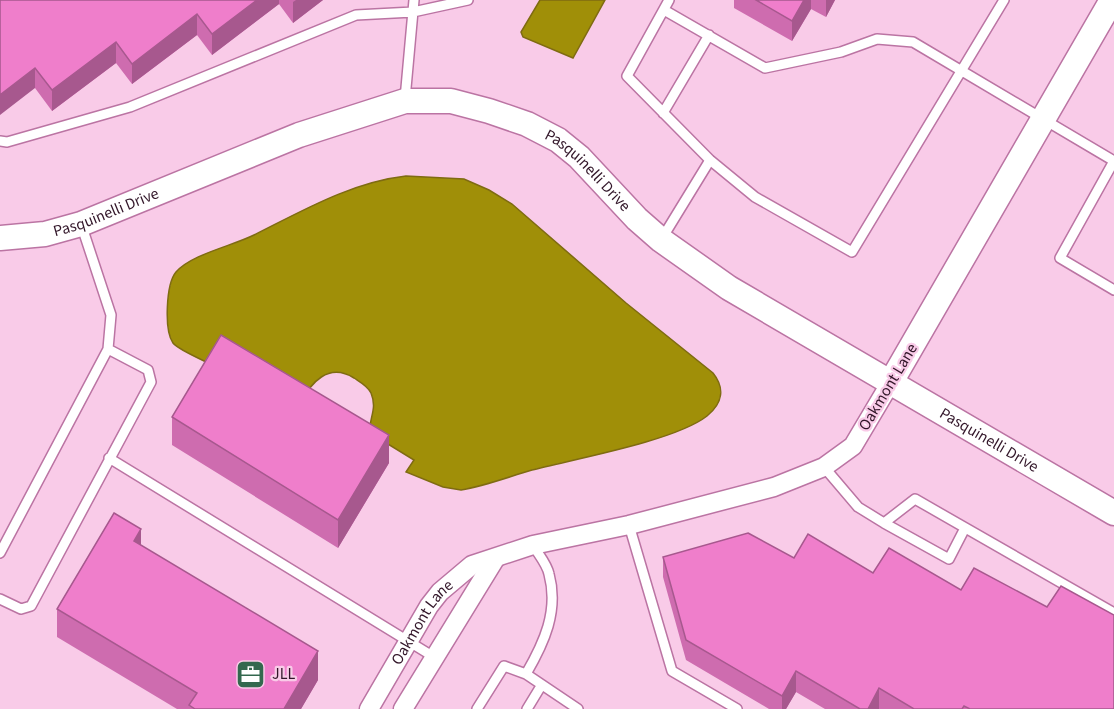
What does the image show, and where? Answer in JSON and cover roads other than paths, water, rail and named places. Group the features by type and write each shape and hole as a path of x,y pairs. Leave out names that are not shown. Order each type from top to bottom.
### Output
{"street":[{"name":"Oakmont Lane","path":"369,709 440,592 472,565 533,545 629,525 774,487 824,467 853,446 1112,0"},
{"name":"Pasquinelli Drive","path":"0,238 45,234 81,225 298,135 405,101 451,101 527,124 558,140 579,157 637,219 661,240 729,288 1114,513"},
{"name":"Oakmont Lane","path":"403,709 495,559"}],"lane":[{"path":"405,101 414,0"},
{"path":"0,141 7,142 130,107 356,15 412,12 468,0"},
{"path":"669,0 627,76 710,160 755,197 852,252 1004,0"},
{"path":"664,10 765,68 841,52 877,39 914,42 1114,161 1060,258 1114,290"},
{"path":"663,113 709,35"},
{"path":"661,240 710,160"},
{"path":"0,553 108,349 111,315 81,225"},
{"path":"0,599 21,609 31,606 151,382 148,370 108,349"},
{"path":"109,459 434,657"},
{"path":"824,467 858,507 949,559 965,528"},
{"path":"884,523 915,499 1114,613"},
{"path":"629,525 672,670 737,709"},
{"path":"526,674 543,645 553,609 549,572 533,545"},
{"path":"477,709 504,666 526,674 578,709"},
{"path":"527,709 541,686"}],"place":[{"name":"JLL","path":"251,674"}]}
